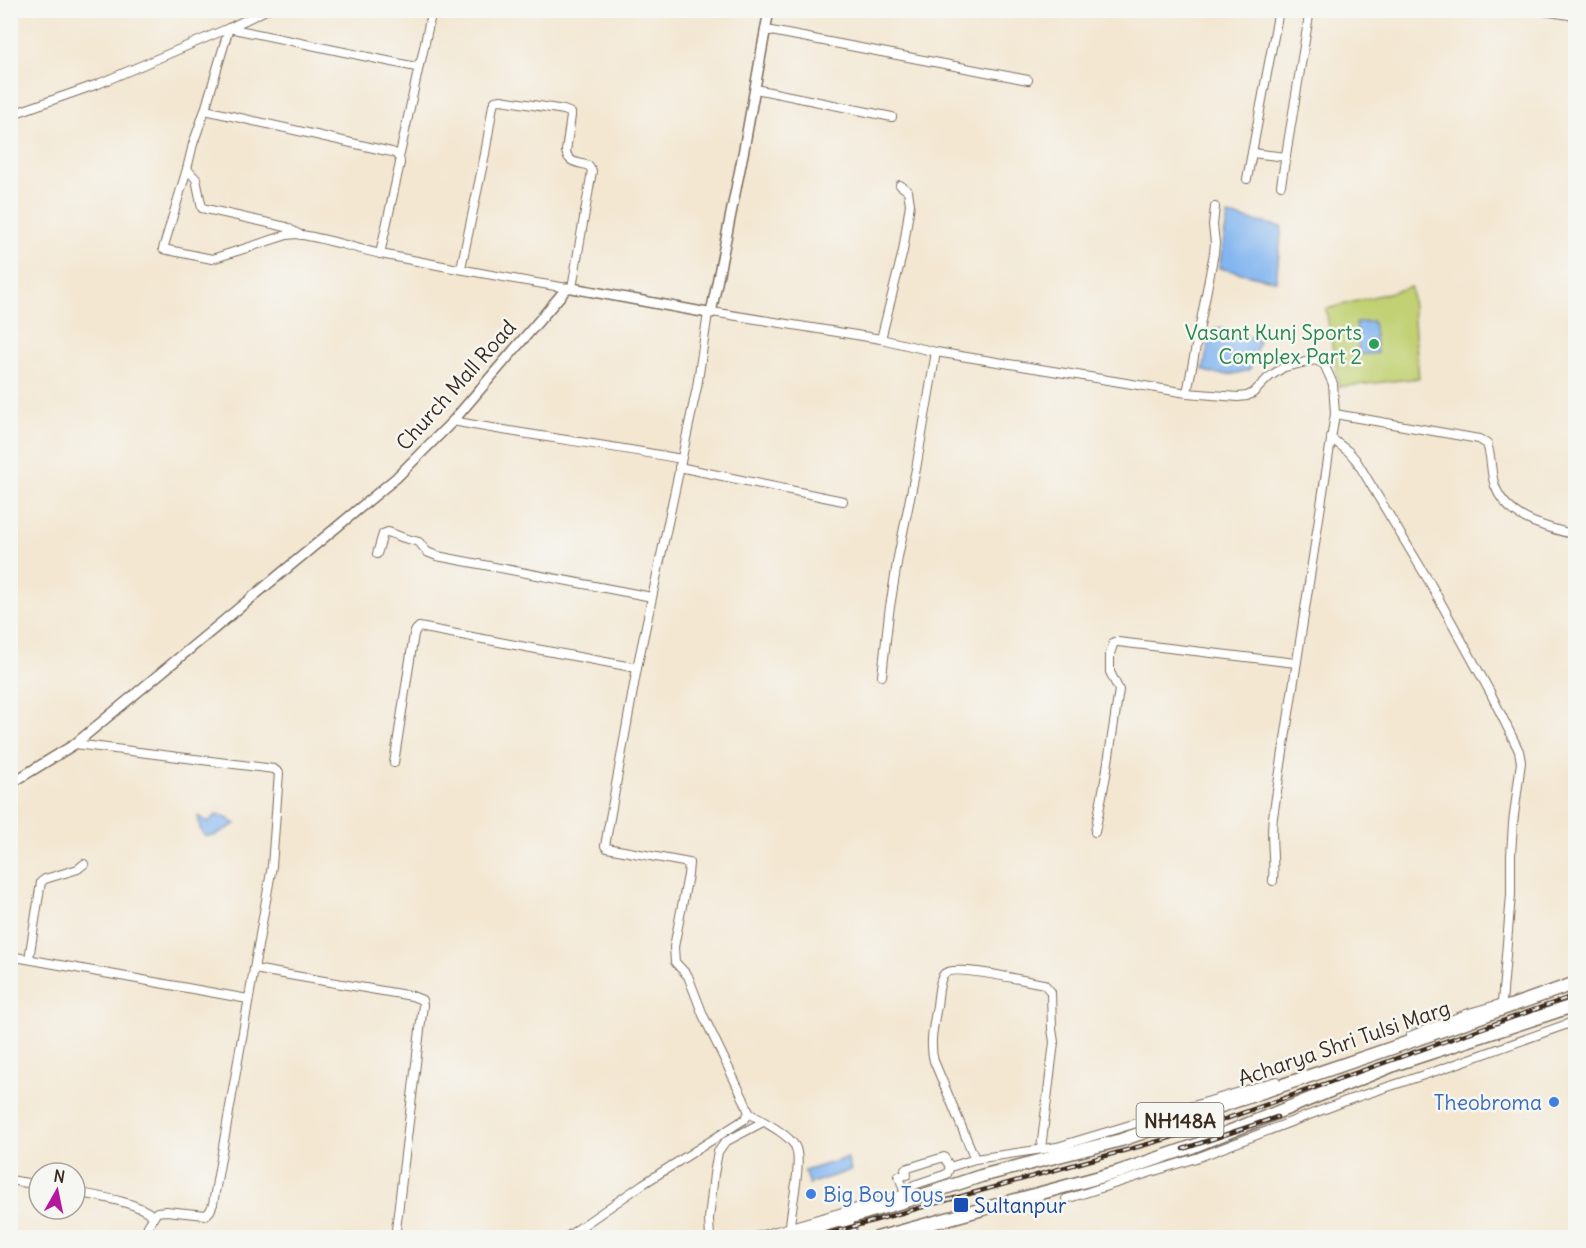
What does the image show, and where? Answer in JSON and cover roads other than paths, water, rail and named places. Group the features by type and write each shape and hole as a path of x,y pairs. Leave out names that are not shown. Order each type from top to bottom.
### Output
{"highway":[{"name":"Acharya Shri Tulsi Marg","path":"779,1238 981,1176 1121,1140 1575,983"},
{"name":"Acharya Shri Tulsi Marg","path":"877,1238 1124,1170 1194,1146 1399,1063 1575,1005"},
{"path":"846,1219 852,1238"}],"street":[{"path":"10,115 98,84 266,10"},
{"path":"400,154 432,10"},
{"path":"564,1238 745,1119 748,1113 745,1102 703,1015 688,976 675,962 674,947 689,863 606,847 637,668 696,387 769,10"},
{"path":"1247,179 1279,10"},
{"path":"1281,185 1310,10"},
{"path":"1537,10 1575,16"},
{"path":"229,28 412,68 419,66"},
{"path":"229,28 163,249 212,259 287,235 300,235 380,254 513,279 710,313 881,339 936,352 1187,393 1247,396 1284,367 1315,360 1321,361 1333,384 1335,414 1271,831 1273,881"},
{"path":"765,30 1028,80"},
{"path":"755,89 892,117"},
{"path":"461,268 495,100 564,110 571,113 567,156 570,160 589,166 592,171 570,288"},
{"path":"205,110 397,154 400,157 400,163 380,254"},
{"path":"1252,153 1286,158"},
{"path":"187,169 196,179 202,208 286,226 300,235"},
{"path":"881,339 903,251 910,204 908,191 900,185"},
{"path":"1187,393 1214,253 1215,207"},
{"name":"Church Mall Road","path":"10,784 75,744 396,477 453,421 570,288"},
{"path":"882,676 898,557 920,449 936,352"},
{"path":"1335,414 1479,439 1487,444 1495,486 1507,504 1527,520 1575,535"},
{"path":"453,421 575,441 843,501"},
{"path":"1331,438 1356,460 1398,529 1490,692 1519,751 1520,769 1513,823 1511,895 1502,1004"},
{"path":"377,554 383,534 388,532 419,542 427,552 437,556 652,597"},
{"path":"394,763 414,634 419,627 637,668"},
{"path":"1095,832 1119,690 1110,672 1113,642 1296,663"},
{"path":"75,744 278,771 279,784 272,866 211,1209 206,1215 157,1212 148,1226 145,1238"},
{"path":"29,959 41,882 78,869 84,864"},
{"path":"10,956 248,999"},
{"path":"254,969 412,996 422,1000 395,1238"},
{"path":"975,1159 933,1057 932,1038 938,994 943,975 949,971 980,972 1044,984 1051,992 1054,1042 1041,1149"},
{"path":"752,1238 905,1194 914,1185 947,1174 950,1167 975,1159 1057,1147 1335,1063 1469,1013 1502,1004 1575,978"},
{"path":"1066,1199 1198,1158 1351,1100 1575,1021"},
{"path":"748,1113 790,1140 797,1152 798,1170 790,1226"},
{"path":"710,1238 709,1219 718,1152 724,1142 763,1122"},
{"path":"905,1194 899,1176 907,1175 905,1168 944,1157 950,1167"},
{"path":"10,1179 27,1183"},
{"path":"87,1195 133,1206 150,1212 153,1216"}],"water":[{"path":"1228,215 1282,227 1276,281 1219,268"},
{"path":"1373,321 1377,353 1359,355 1356,323"},
{"path":"1215,328 1239,333 1259,341 1250,370 1215,374 1203,370"},
{"path":"216,815 225,817 236,824 214,836 205,836 200,829 198,816 208,822"},
{"path":"847,1158 851,1170 809,1184 804,1171"}],"railway":[{"path":"812,1238 1166,1139 1576,995"},
{"path":"1183,1149 1277,1117"}],"place":[{"name":"Vasant Kunj Sports Complex Part 2","path":"1374,344"},
{"name":"Theobroma","path":"1554,1102"},
{"name":"Big Boy Toys","path":"811,1194"},
{"name":"Sultanpur","path":"961,1205"}]}
